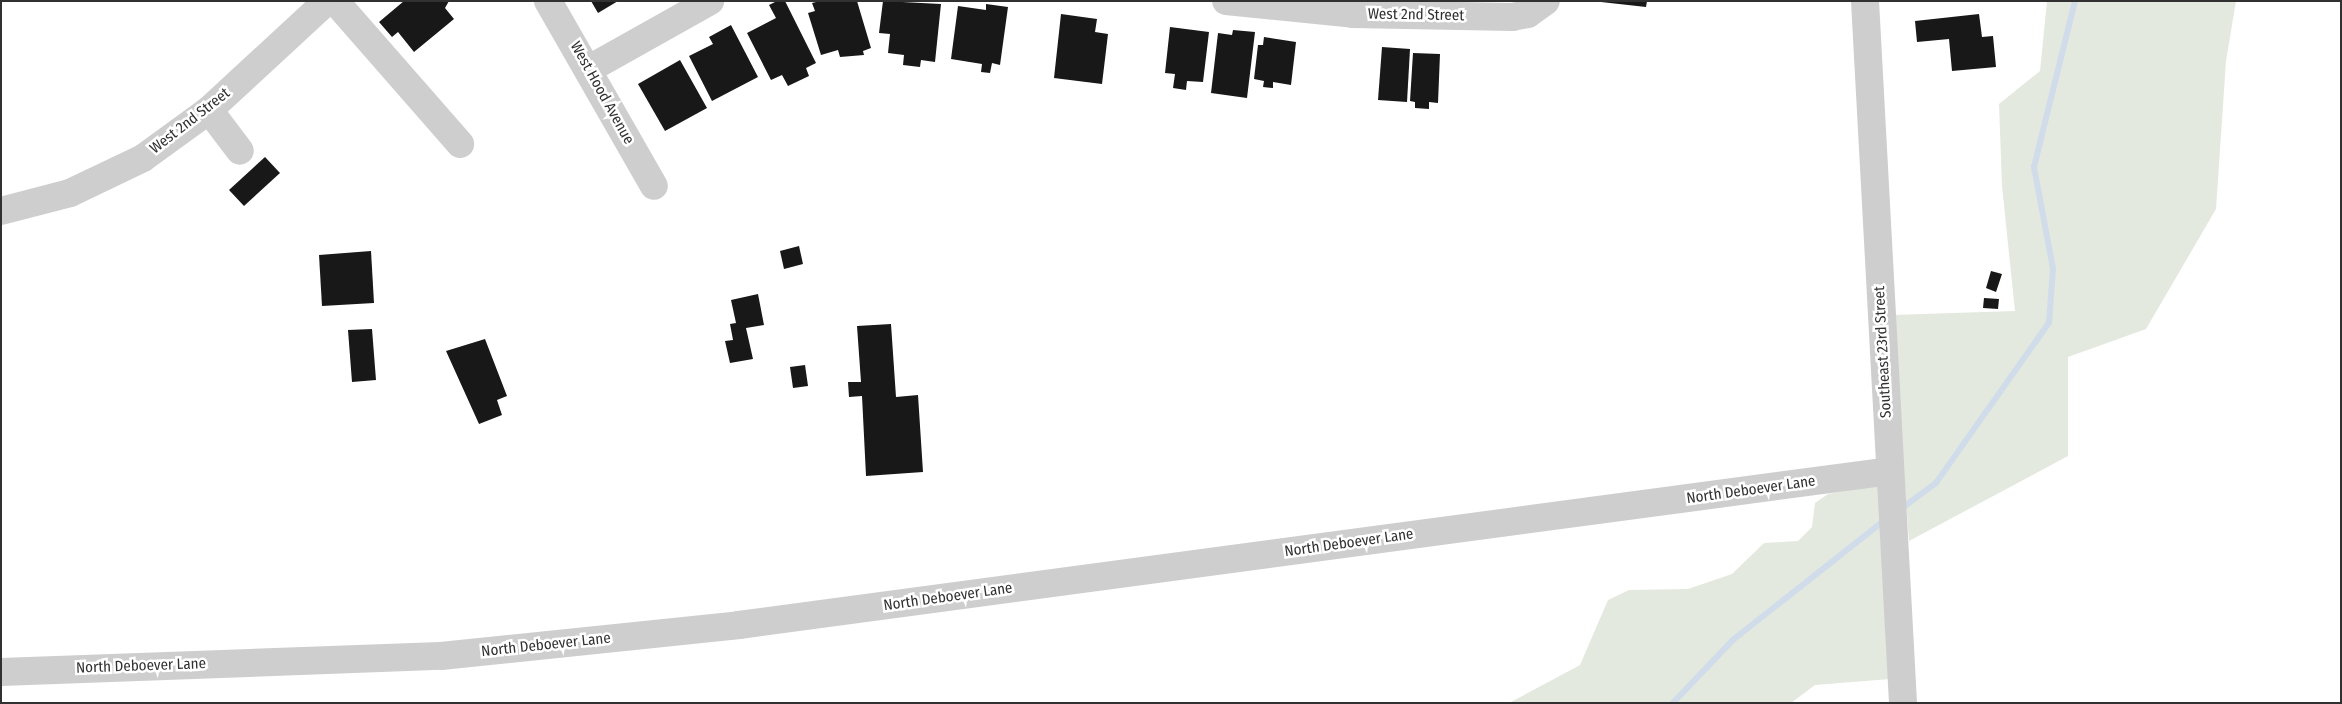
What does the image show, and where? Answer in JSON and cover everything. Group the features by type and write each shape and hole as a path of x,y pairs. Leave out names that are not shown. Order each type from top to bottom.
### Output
{"street":[{"name":"West 2nd Street","path":"1,211 70,193 142,158 209,110 327,1"},
{"path":"335,1 460,144"},
{"name":"West Hood Avenue","path":"548,1 589,69 654,186"},
{"path":"589,69 710,1"},
{"name":"West 2nd Street","path":"1226,1 1512,17 1545,3"},
{"name":"Southeast 23rd Street","path":"1865,1 1903,703"},
{"path":"209,110 240,151"},
{"name":"North Deboever Lane","path":"1,672 471,653 749,623 1890,471"}],"shaded area":[{"path":"2047,1 2236,1 2226,61 2216,209 2146,329 2068,357 2068,456 1909,541 1892,315 2015,311 2002,186 1999,104 2040,71"},
{"path":"1879,484 1890,679 1815,685 1791,703 1509,703 1580,665 1608,600 1629,590 1688,589 1732,574 1764,543 1798,541 1812,527 1815,503 1828,494"}],"building":[{"path":"404,1 449,1 445,8 454,19 414,52 398,32 392,37 379,22"},
{"path":"591,1 618,1 598,13"},
{"path":"777,1 785,1 816,63 806,68 809,76 788,86 782,75 771,80 747,33 776,18 769,5"},
{"path":"820,1 857,1 871,48 863,51 864,55 840,57 838,50 821,55 808,13 815,11 812,3"},
{"path":"883,1 941,4 935,62 921,60 920,67 903,65 904,55 888,53 890,34 879,33"},
{"path":"1592,1 1647,1 1646,7"},
{"path":"986,4 1008,7 1000,65 992,63 990,73 981,72 982,64 951,59 958,6 986,10"},
{"path":"1061,14 1097,19 1095,32 1108,34 1102,84 1054,78"},
{"path":"1979,14 1982,37 1993,36 1996,67 1952,71 1949,39 1917,42 1915,21"},
{"path":"731,25 758,77 712,101 689,56 713,44 709,37"},
{"path":"1170,27 1209,32 1203,82 1187,81 1186,90 1173,88 1175,74 1165,73"},
{"path":"1233,30 1255,32 1247,98 1211,93 1218,33 1232,35"},
{"path":"1264,37 1296,42 1291,85 1273,82 1273,88 1263,87 1264,81 1254,79 1258,45 1263,45"},
{"path":"1382,47 1410,49 1407,102 1378,100"},
{"path":"1413,53 1440,54 1438,103 1429,102 1429,109 1415,108 1415,102 1410,101"},
{"path":"680,60 707,108 665,131 638,84"},
{"path":"265,157 280,173 244,206 229,190"},
{"path":"799,246 803,264 784,269 780,251"},
{"path":"371,251 374,303 322,306 319,255"},
{"path":"1991,271 2002,274 1996,292 1986,288"},
{"path":"758,294 764,325 746,328 753,359 730,363 725,341 733,340 730,324 736,323 731,300"},
{"path":"1984,298 1999,299 1998,309 1983,308"},
{"path":"891,324 896,397 918,395 923,472 866,476 862,396 849,397 848,382 861,382 857,326"},
{"path":"372,329 376,380 352,382 348,330"},
{"path":"485,339 507,396 497,400 502,415 479,424 446,351"},
{"path":"805,365 808,386 793,388 790,367"}],"waterway":[{"path":"1901,509 1936,483 2049,323 2053,269 2034,167 2075,1"},
{"path":"1673,703 1733,640 1885,520"}]}
